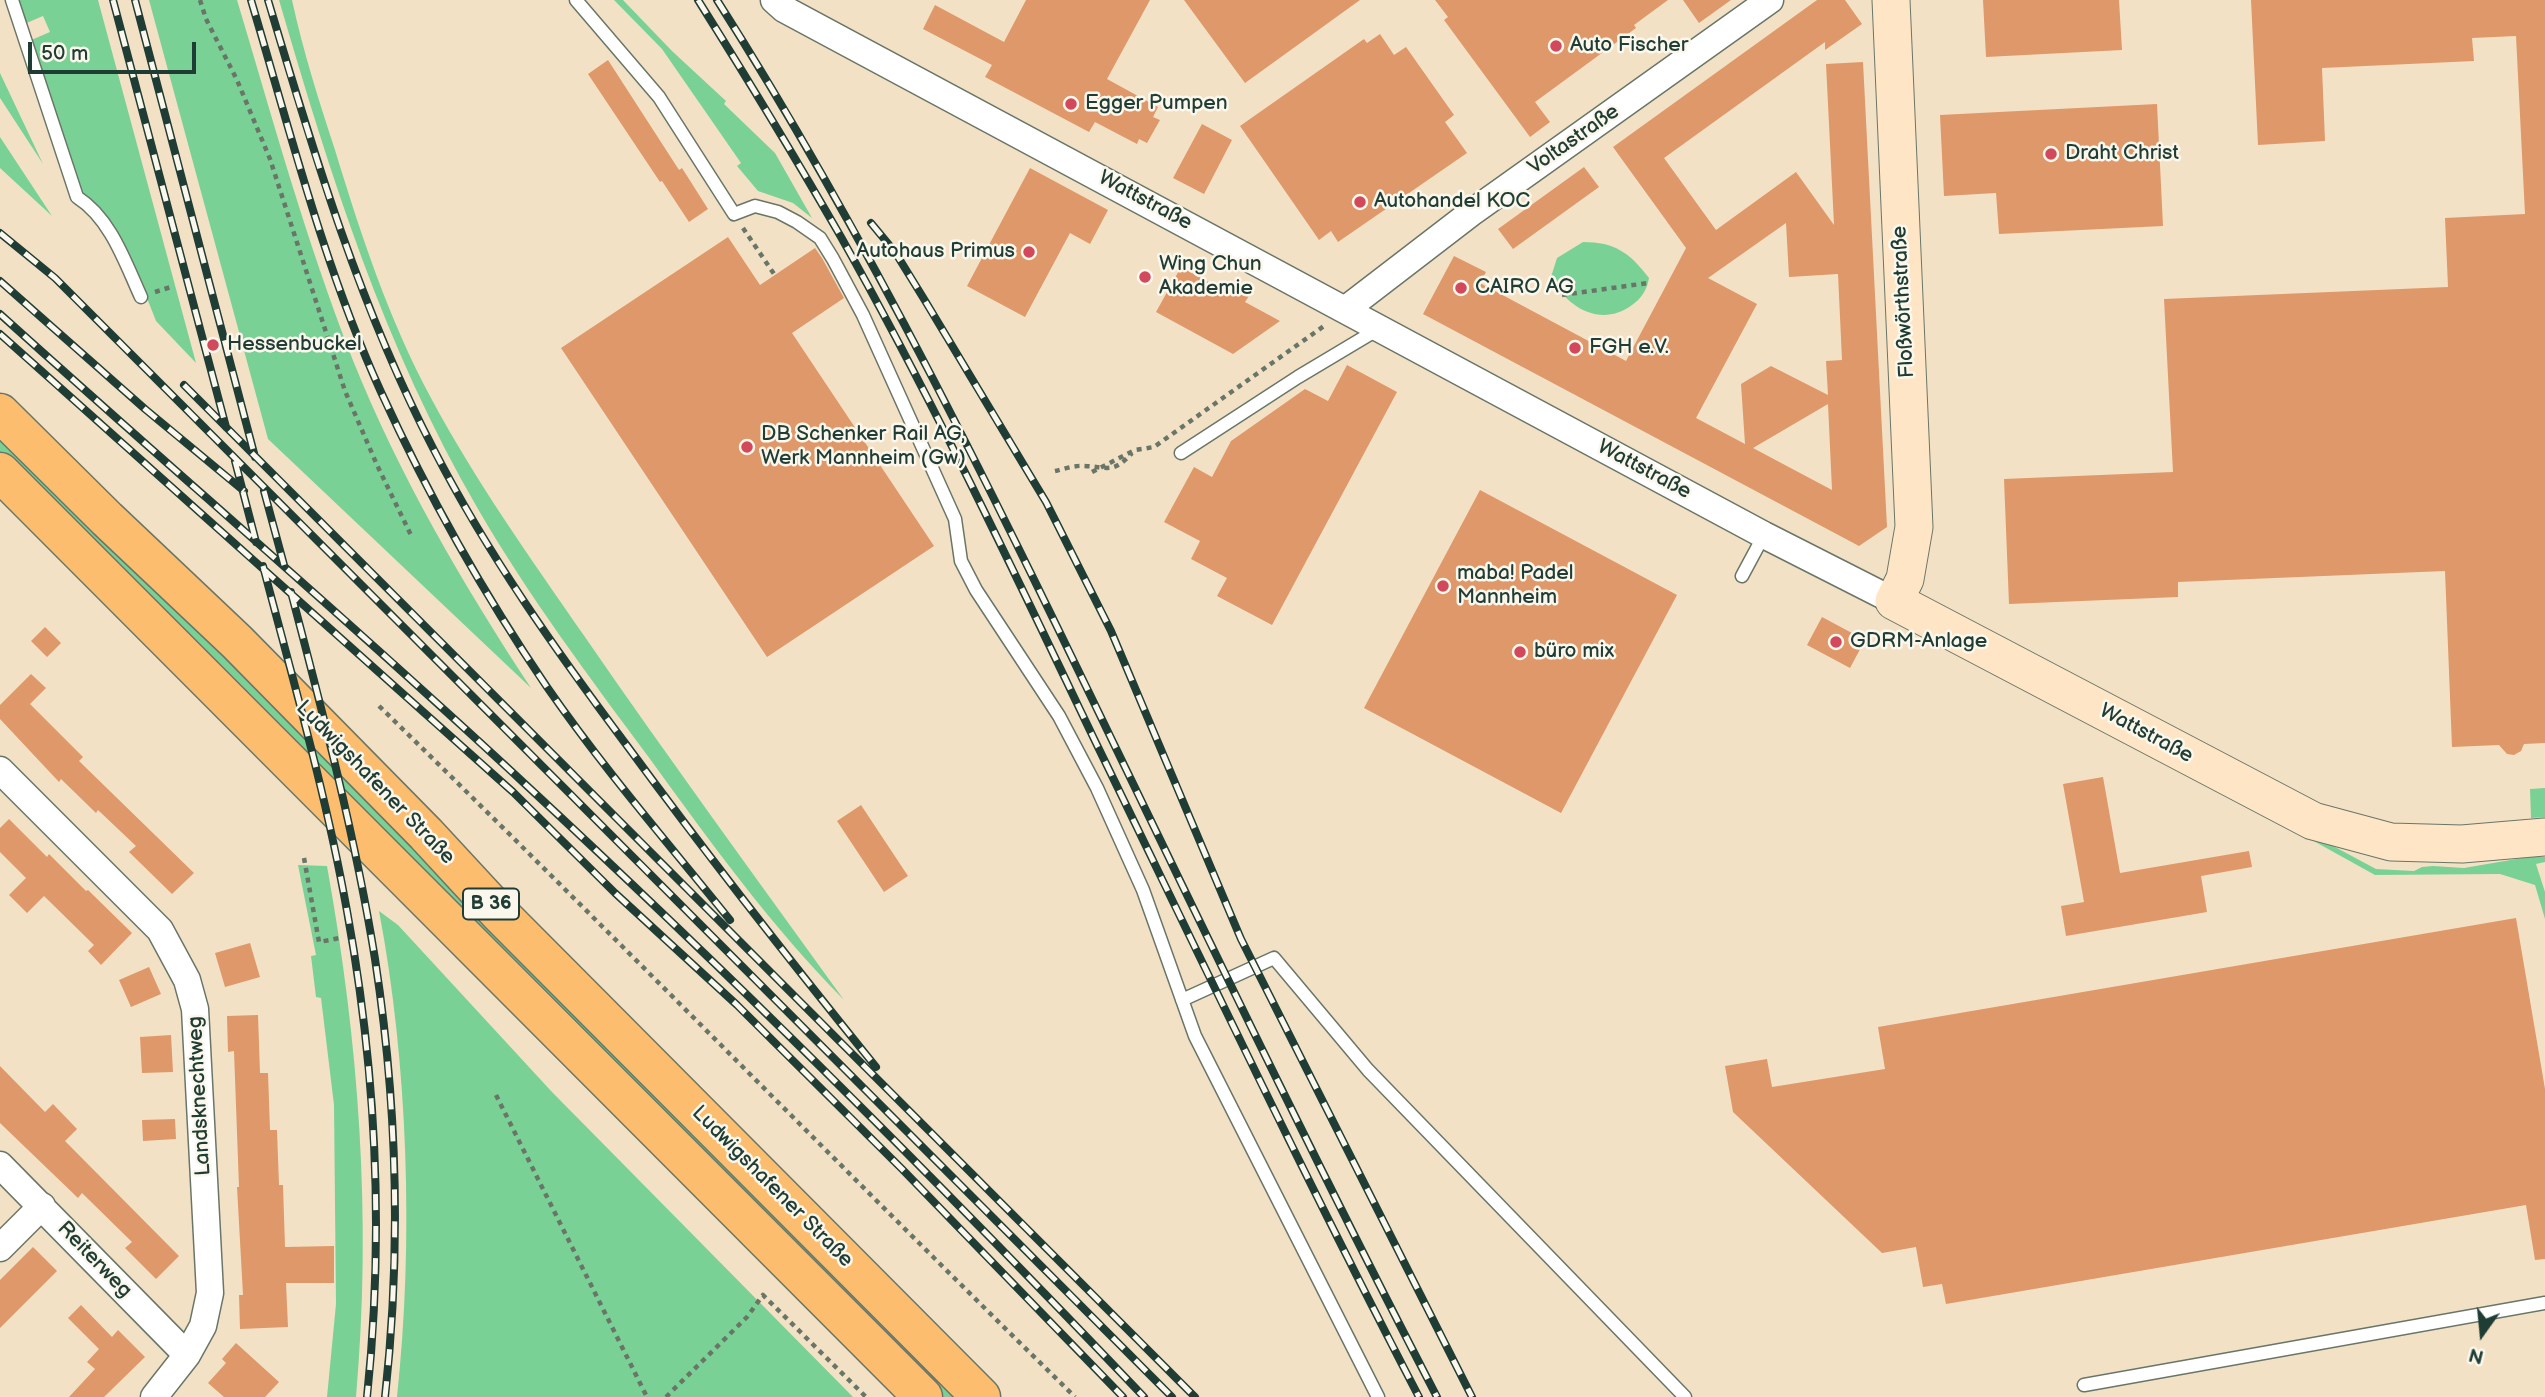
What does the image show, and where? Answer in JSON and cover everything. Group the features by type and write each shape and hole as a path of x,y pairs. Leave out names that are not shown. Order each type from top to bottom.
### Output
{"main road":[{"name":"Ludwigshafener Straße","path":"0,413 237,642 426,834 510,924 981,1397"},
{"name":"Ludwigshafener Straße","path":"0,472 923,1397"}],"street":[{"name":"Wattstraße","path":"774,0 784,9 1764,535 2313,821 2391,842 2462,844 2545,837"},
{"name":"Voltastraße","path":"1346,309 1471,213 1770,0"},
{"name":"Floßwörthstraße","path":"1891,0 1914,527 1905,579 1894,601"},
{"name":"Landsknechtweg","path":"0,770 160,930 187,980 195,1009 210,1293 203,1326 187,1355 154,1397"},
{"name":"Reiterweg","path":"0,1165 187,1355"},
{"path":"0,1248 42,1206"}],"lane":[{"path":"12,0 77,197 89,205 112,233 145,296"},
{"path":"576,0 659,97 734,214 755,206 778,212 820,238 833,259 863,315 955,519 961,561 976,590 1059,716 1097,788 1143,890 1195,1036 1378,1397"},
{"path":"1181,453 1380,328"},
{"path":"1742,576 1764,535"},
{"path":"1182,1000 1274,958 1368,1070 1685,1397"},
{"path":"2084,1385 2545,1303"}],"path":[{"path":"200,0 206,19 237,80 270,159 345,391 411,535"},
{"path":"734,214 774,274"},
{"path":"1562,295 1648,283"},
{"path":"145,296 174,286"},
{"path":"1092,472 1135,450 1154,447 1346,309"},
{"path":"1055,471 1083,466 1105,470 1124,462 1135,450"},
{"path":"379,706 554,876 921,1247 1074,1397"},
{"path":"304,858 319,942 340,938"},
{"path":"496,1095 647,1397"},
{"path":"666,1397 747,1317 763,1295 866,1397"}],"green space":[{"path":"16,0 98,0 196,363 156,321 143,288 80,195 29,41 50,32 43,16 22,25"},
{"path":"149,0 237,0 320,270 370,401 433,528 531,688 268,439"},
{"path":"279,0 292,0 317,94 377,277 416,368 448,429 565,608 844,1000 791,943 696,822 561,637 478,509 445,448 387,324 340,197"},
{"path":"614,0 623,0 775,153 812,218 793,203 758,191 737,166 741,163 662,49"},
{"path":"0,73 43,164 0,98"},
{"path":"0,137 52,216 0,168"},
{"path":"1583,242 1613,247 1642,269 1649,278 1645,290 1635,303 1609,315 1586,311 1566,298 1551,277 1557,258"},
{"path":"0,430 130,557 962,1397 940,1397 0,452"},
{"path":"2545,788 2545,817 2531,818 2530,789"},
{"path":"2294,825 2376,869 2414,871 2433,866 2464,868 2528,857 2545,857 2545,862 2536,864 2545,892 2545,919 2535,885 2500,874 2375,875 2292,829"},
{"path":"298,865 327,866 347,998 360,1131 362,1197 361,1330 356,1397 327,1397 336,1304 334,1105 321,998 316,997 311,956 316,955"},
{"path":"379,911 398,925 552,1092 853,1397 397,1397 405,1277 405,1153 396,1029"}],"building":[{"path":"1026,0 1150,0 1107,79 1158,107 1153,117 1160,120 1147,143 1139,139 1137,144 1095,122 1089,132 985,77 992,65 923,29 935,5 1004,42"},
{"path":"1184,0 1360,0 1245,83"},
{"path":"1435,0 1668,0 1634,25 1636,28 1535,102 1550,122 1530,137 1444,20 1448,17"},
{"path":"1683,0 1731,0 1699,23"},
{"path":"1817,0 1845,0 1862,24 1825,50 1825,42 1664,158 1716,230 1796,172 1834,225 1826,64 1863,62 1887,527 1859,546 1423,314 1454,256 1486,272 1480,283 1626,361 1686,248 1613,147","holes":["1786,223 1789,277 1838,274 1842,360 1826,361 1828,395 1771,366 1741,384 1745,444 1696,418 1757,304 1708,278","1828,404 1832,490 1753,448"]},
{"path":"1983,0 2119,0 2122,50 1986,57"},
{"path":"2251,0 2545,0 2545,743 2524,744 2521,751 2514,755 2507,754 2499,745 2452,747 2445,571 2178,582 2178,597 2009,604 2004,479 2173,472 2164,299 2448,287 2445,218 2525,214 2516,36 2472,38 2474,61 2322,68 2325,141 2258,145"},
{"path":"1380,34 1394,55 1406,47 1454,115 1445,122 1467,153 1338,242 1331,231 1319,240 1240,126 1364,39 1367,43"},
{"path":"608,60 679,170 682,168 708,209 689,222 588,74"},
{"name":"Draht Christ","path":"2157,104 2163,226 1999,234 1996,193 1944,196 1940,115"},
{"path":"1202,124 1232,140 1204,194 1173,178"},
{"path":"1584,167 1599,187 1513,249 1498,229"},
{"path":"1030,168 1108,210 1090,244 1070,233 1025,317 967,286"},
{"name":"DB Schenker Rail AG, Werk Mannheim (Gw)","path":"728,237 760,285 815,248 822,258 844,298 792,333 934,546 767,657 561,348"},
{"path":"1181,267 1221,289 1224,283 1249,296 1245,302 1280,321 1233,354 1156,312"},
{"path":"1347,365 1397,392 1272,625 1217,596 1227,578 1191,559 1200,541 1164,522 1194,467 1212,477 1231,441 1305,389 1328,401"},
{"name":"büro mix","path":"1480,490 1677,595 1561,813 1364,708"},
{"name":"GDRM-Anlage","path":"1822,617 1865,640 1850,668 1807,645"},
{"path":"45,627 61,643 47,657 31,641"},
{"path":"31,674 46,688 30,704 83,757 79,761 194,873 172,894 129,852 136,846 61,779 59,782 0,719 0,705"},
{"path":"2103,777 2120,873 2249,851 2252,867 2201,876 2207,912 2066,936 2061,906 2084,902 2063,784"},
{"path":"861,805 908,876 884,892 837,821"},
{"path":"9,819 132,933 101,965 88,951 94,945 44,896 27,913 9,895 26,878 0,852 0,828"},
{"path":"2516,918 2545,1089 2545,1259 2535,1260 2526,1205 1946,1304 1942,1284 1923,1287 1916,1247 1882,1253 1733,1112 1725,1066 1767,1059 1772,1087 1885,1069 1878,1027"},
{"path":"250,943 260,977 225,987 215,953"},
{"path":"149,967 161,994 131,1007 119,980"},
{"path":"258,1015 260,1073 268,1073 270,1130 277,1130 279,1185 283,1185 285,1247 334,1246 334,1283 286,1283 288,1327 240,1329 239,1295 243,1295 234,1051 228,1052 227,1016"},
{"path":"171,1035 173,1072 142,1073 140,1037"},
{"path":"0,1066 45,1112 53,1104 77,1129 65,1141 179,1256 156,1279 125,1248 132,1242 82,1193 78,1198 0,1123"},
{"path":"175,1119 176,1139 143,1141 142,1120"},
{"path":"33,1247 57,1271 0,1328 0,1280"},
{"path":"81,1305 112,1337 118,1330 145,1357 104,1397 69,1397 95,1369 87,1362 99,1349 68,1318"},
{"path":"236,1343 279,1382 265,1397 224,1397 208,1383 226,1363 222,1359"}],"railway":[{"path":"113,0 226,427"},
{"path":"135,0 255,457"},
{"path":"251,0 309,198 342,296 381,392 418,468 479,580 547,687 613,776 730,920"},
{"path":"268,0 321,172 361,285 407,396 455,489 500,565 601,711 719,868 876,1067"},
{"path":"698,0 824,207 909,362 1296,1154 1419,1397"},
{"path":"717,0 829,187 982,474 1240,1004 1437,1397"},
{"path":"871,223 895,252 1046,502 1111,631 1241,939 1472,1397"},
{"path":"0,233 55,278 1172,1397"},
{"path":"0,281 145,409 244,491"},
{"path":"0,314 395,665 605,858 839,1086 993,1240 1144,1397"},
{"path":"0,334 513,792 615,893 737,1005 902,1169 1123,1397"},
{"path":"184,385 1195,1397"},
{"path":"235,461 256,542"},
{"path":"264,491 284,565"},
{"path":"263,566 329,824 347,911 365,1031 371,1092 376,1214 367,1397"},
{"path":"291,592 348,821 367,913 382,1013 392,1122 395,1233 385,1397"}],"place":[{"name":"Auto Fischer","path":"1556,46"},
{"name":"Egger Pumpen","path":"1071,104"},
{"name":"Draht Christ","path":"2051,154"},
{"name":"Autohandel KOC","path":"1360,202"},
{"name":"Autohaus Primus","path":"1029,252"},
{"name":"Wing Chun Akademie","path":"1145,277"},
{"name":"CAIRO AG","path":"1461,288"},
{"name":"Hessenbuckel","path":"213,345"},
{"name":"FGH e.V.","path":"1575,348"},
{"name":"DB Schenker Rail AG, Werk Mannheim (Gw)","path":"747,447"},
{"name":"maba! Padel Mannheim","path":"1443,586"},
{"name":"GDRM-Anlage","path":"1836,642"},
{"name":"büro mix","path":"1520,652"}]}
